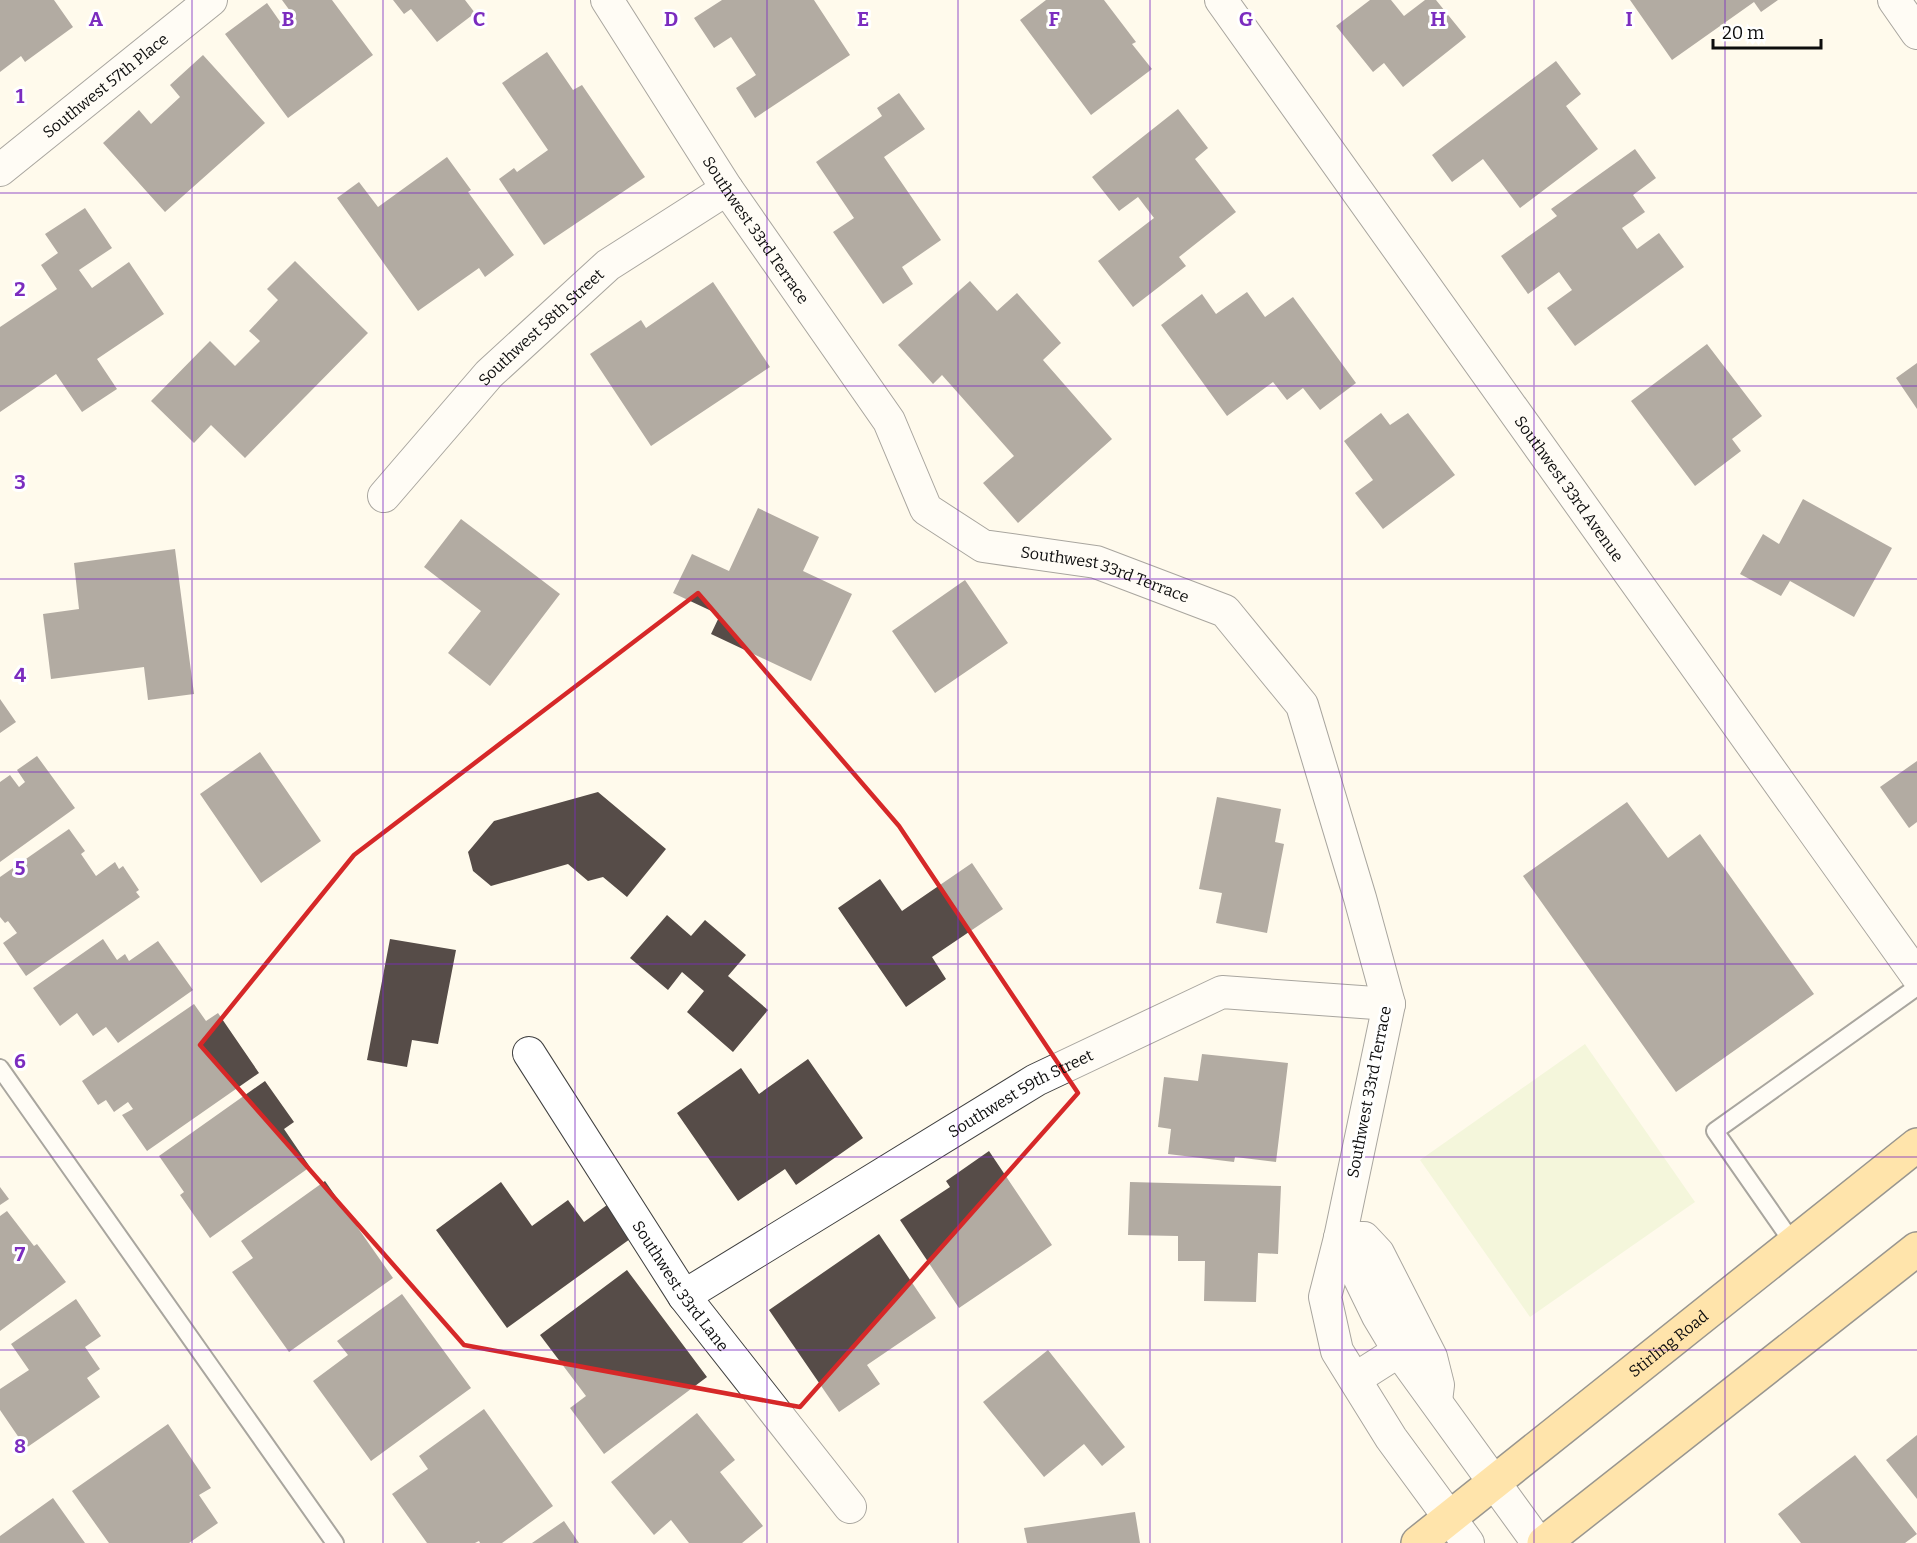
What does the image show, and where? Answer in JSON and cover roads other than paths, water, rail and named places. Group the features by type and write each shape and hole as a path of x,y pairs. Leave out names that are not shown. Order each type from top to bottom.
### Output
{"main road":[{"name":"Stirling Road","path":"1418,1543 1459,1531 1494,1484 1917,1145"},
{"path":"1544,1543 1917,1249"}],"street":[{"name":"Southwest 57th Place","path":"0,170 211,0"},
{"name":"Southwest 33rd Terrace","path":"607,0 727,189 890,421 926,509 982,546 1096,562 1225,611 1302,705 1360,897 1389,1004 1340,1238 1325,1297 1337,1351 1391,1438 1459,1531"},
{"name":"Southwest 33rd Avenue","path":"1221,0 1917,976"},
{"path":"1894,0 1917,33"},
{"name":"Southwest 58th Street","path":"384,496 489,374 608,265 727,189"},
{"name":"Southwest 59th Street","path":"684,1296 1036,1080 1222,992 1389,1004"},
{"name":"Southwest 33rd Lane","path":"529,1053 684,1296 850,1507"},
{"path":"1436,1403 1438,1385 1431,1357 1378,1253 1364,1238 1340,1238 1378,1316 1399,1351 1436,1403 1494,1484 1538,1543"},
{"path":"1355,1379 1399,1351"}],"lane":[{"path":"1792,1243 1715,1131 1917,987"},
{"path":"0,1068 331,1542"}]}
